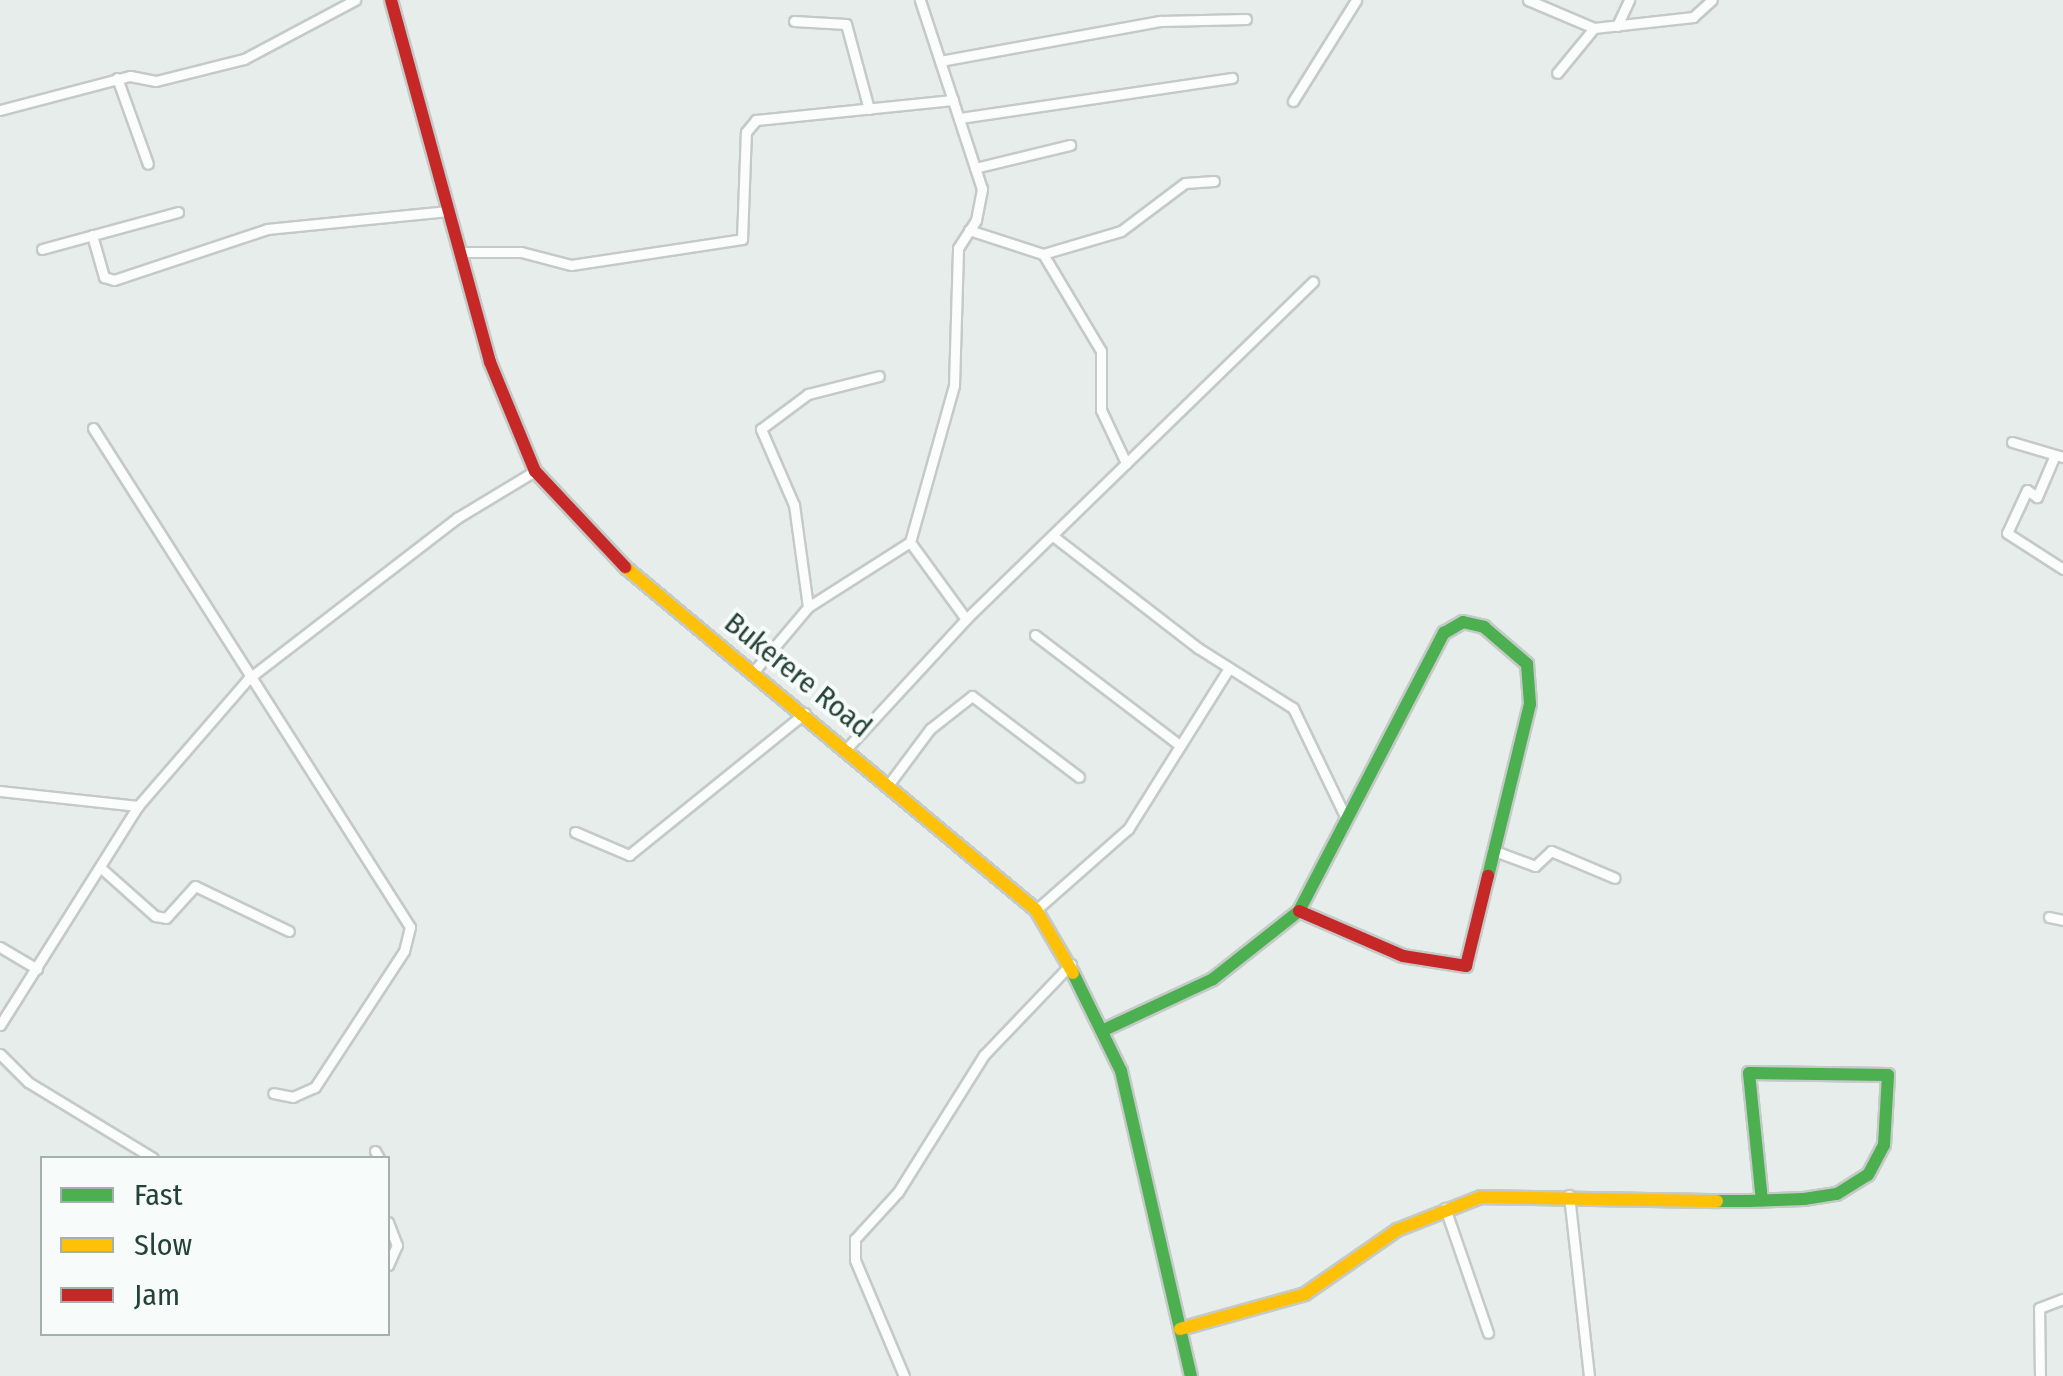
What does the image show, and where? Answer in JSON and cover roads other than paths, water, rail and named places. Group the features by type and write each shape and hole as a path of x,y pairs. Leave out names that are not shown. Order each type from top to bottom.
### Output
{"street":[{"path":"0,110 118,78 156,81 258,55 355,0"},
{"name":"Bukerere Road","path":"391,0 504,406 535,471 588,534 848,747 1036,910 1106,1029 1191,1376"},
{"path":"755,670 808,607 910,542 954,386 958,248 969,230 982,190 920,0"},
{"path":"1292,101 1356,0"},
{"path":"1528,0 1594,28 1693,17 1712,0"},
{"path":"1618,26 1629,0"},
{"path":"940,61 1161,21 1246,19"},
{"path":"794,21 846,24 869,108"},
{"path":"1557,73 1594,28"},
{"path":"118,78 148,164"},
{"path":"960,118 1232,78"},
{"path":"460,252 498,250 571,265 742,240 750,125 953,100"},
{"path":"975,168 1070,145"},
{"path":"1043,254 1121,231 1185,183 1214,181"},
{"path":"92,235 104,277 114,280 267,230 448,211"},
{"path":"42,248 178,212"},
{"path":"969,230 999,234 1043,254 1101,351 1101,410 1126,463"},
{"path":"848,747 966,619 1312,281"},
{"path":"808,607 794,504 761,429 808,394 880,376"},
{"path":"93,428 411,936 315,1087 293,1097 273,1093"},
{"path":"2012,442 2059,456 2037,497 2027,490 2007,533 2063,569"},
{"path":"0,1025 138,806 248,679 456,518 535,471"},
{"path":"1053,536 1229,668 1293,708 1345,816"},
{"path":"910,542 966,619"},
{"path":"1106,1029 1213,979 1300,912 1345,816 1444,633 1472,622 1518,655 1530,676 1528,719 1490,849 1464,968 1403,956 1300,912"},
{"path":"1034,636 1176,744"},
{"path":"1036,910 1128,829 1176,744 1229,668"},
{"path":"889,784 930,729 972,696 1079,777"},
{"path":"574,832 629,855 804,712"},
{"path":"0,791 138,806"},
{"path":"1490,849 1535,866 1551,851 1616,878"},
{"path":"101,868 155,916 166,918 195,886 289,931"},
{"path":"2049,916 2063,920"},
{"path":"0,947 37,969"},
{"path":"904,1376 856,1260 855,1239 898,1192 984,1055 1071,964"},
{"path":"0,1054 28,1082 150,1156"},
{"path":"1180,1329 1305,1294 1360,1251 1445,1208 1513,1192 1762,1200 1837,1194 1868,1175 1884,1145 1888,1075 1748,1072 1762,1200"},
{"path":"1569,1193 1589,1376"},
{"path":"1445,1208 1488,1333"},
{"path":"390,1228 396,1245 390,1260"},
{"path":"2040,1376 2040,1308 2063,1299"}]}
